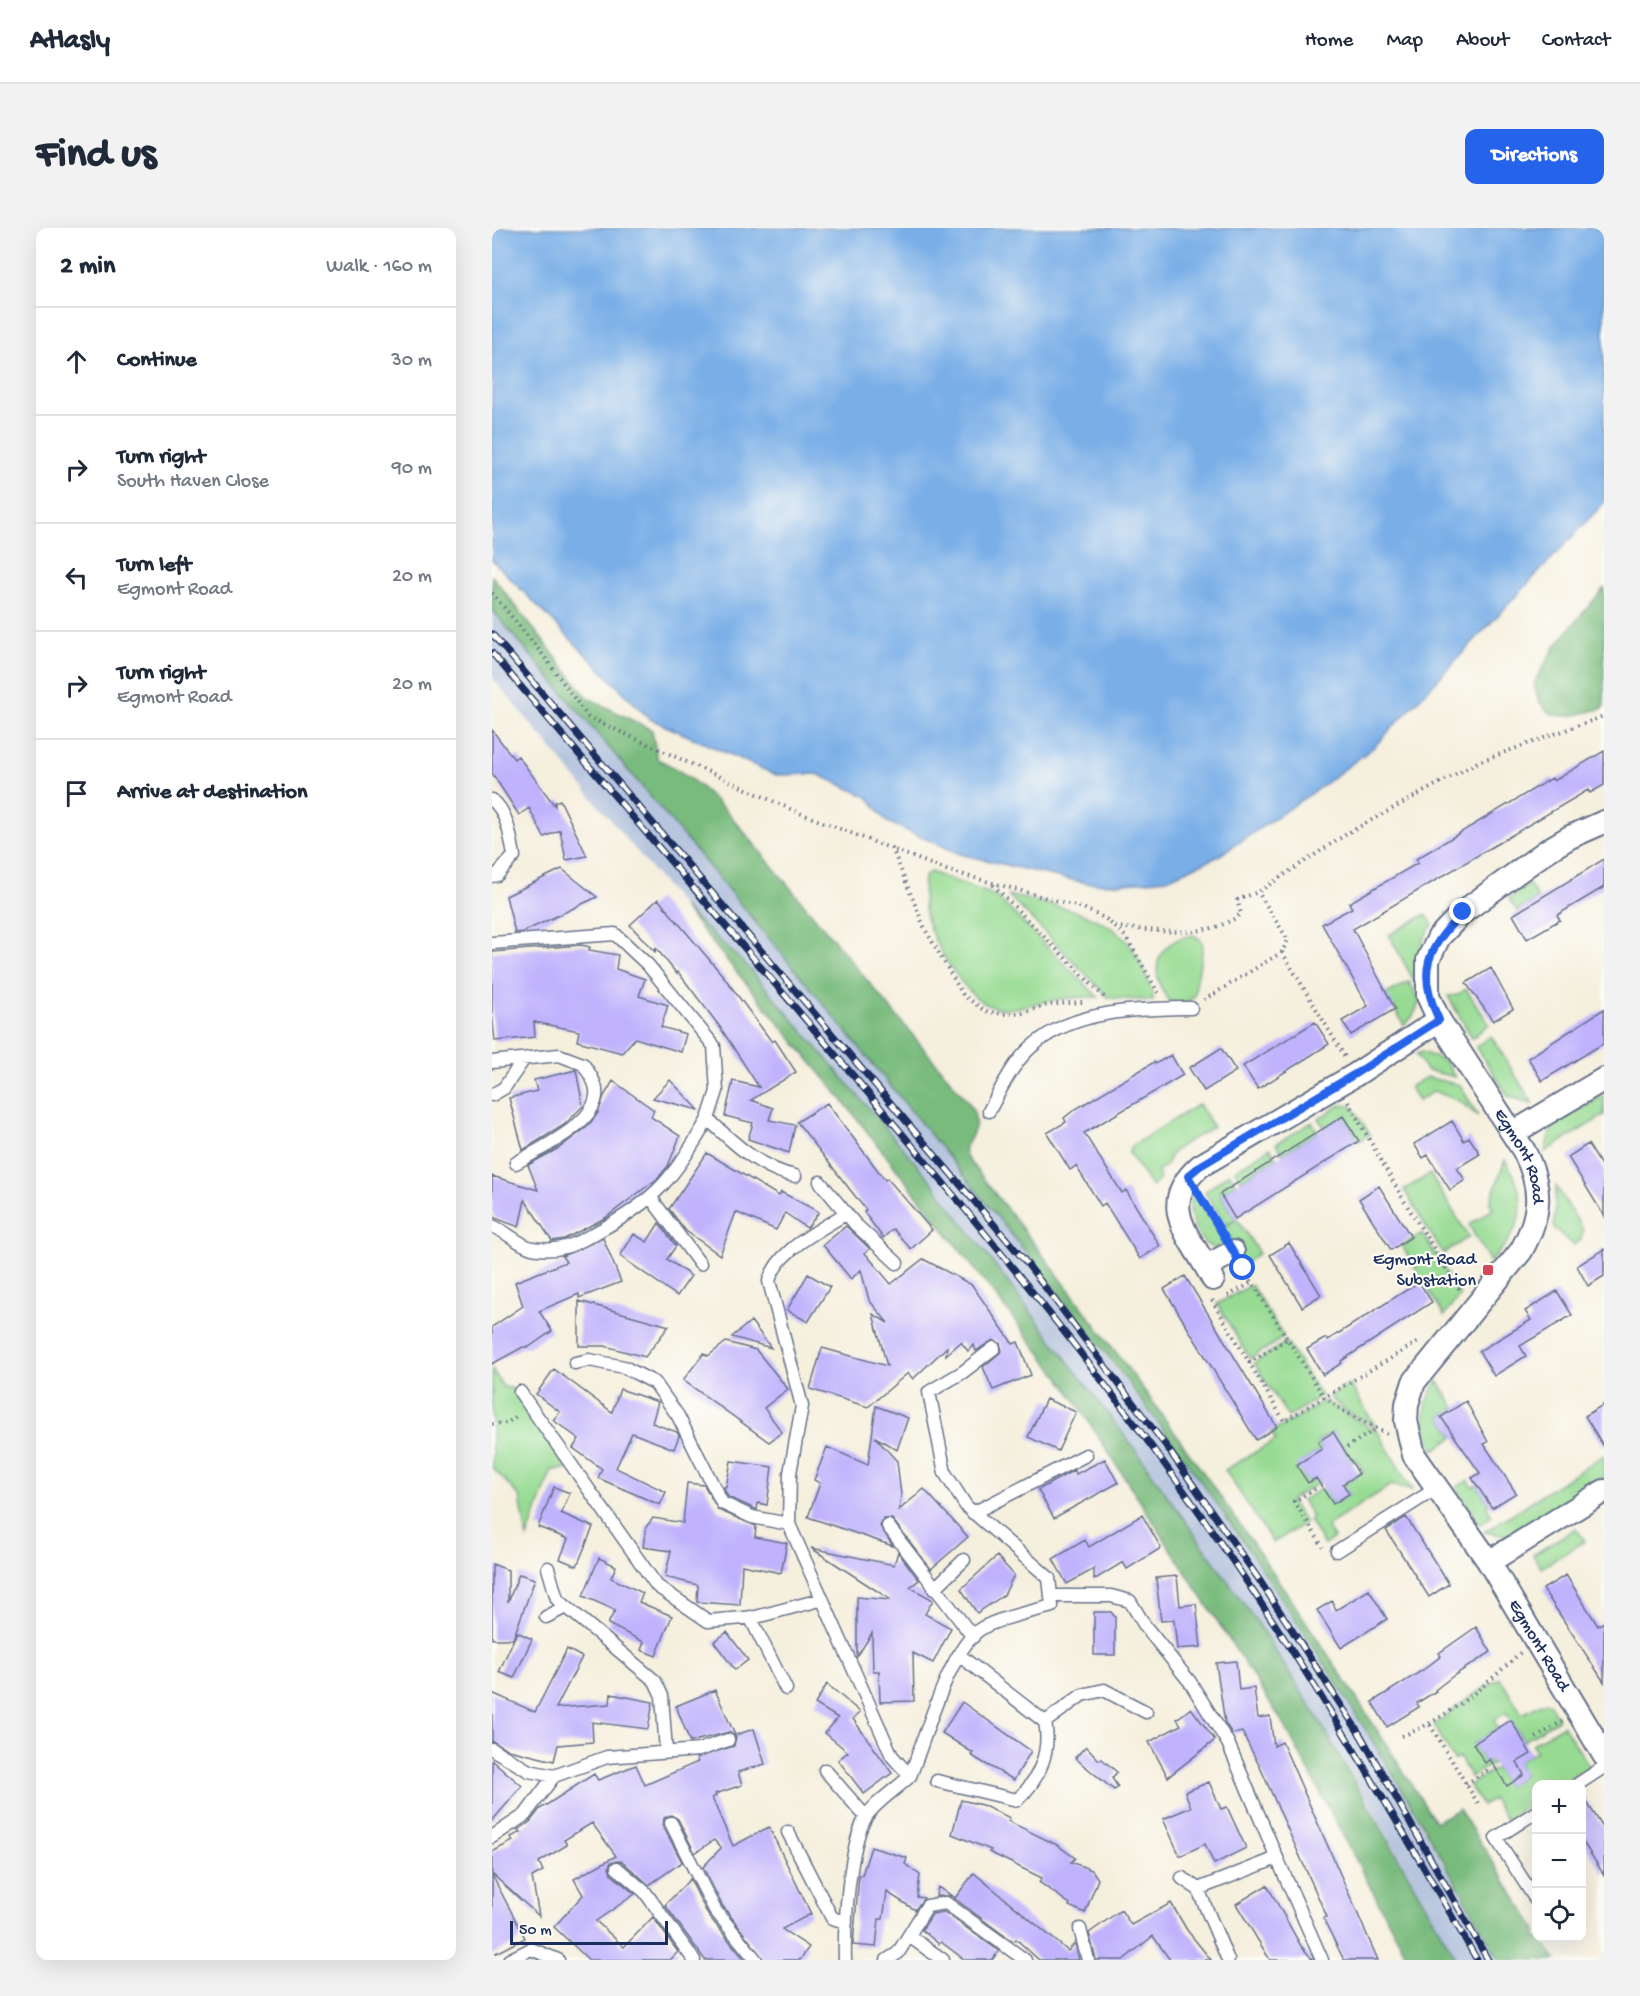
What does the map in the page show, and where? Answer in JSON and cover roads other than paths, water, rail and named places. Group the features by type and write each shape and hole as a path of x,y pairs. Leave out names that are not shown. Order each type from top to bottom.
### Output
{"street":[{"name":"Egmont Road","path":"1604,822 1570,837 1521,868 1463,912 1439,937 1428,960 1426,984 1428,996 1439,1020 1513,1133 1530,1163 1537,1187 1534,1228 1521,1251 1426,1364 1411,1388 1406,1420 1411,1447 1489,1562 1604,1755"},
{"path":"1233,1252 1210,1273 1182,1225 1178,1209 1179,1194 1188,1176 1200,1166 1355,1074 1439,1020"},
{"path":"1513,1133 1604,1079"},
{"path":"1489,1562 1604,1491"}],"lane":[{"path":"492,800 498,804 510,835 514,856 497,875 492,876"},
{"path":"492,943 615,934 648,964 714,1046 717,1091 708,1119 682,1164 651,1198 623,1218 567,1249 530,1247 504,1230 492,1226"},
{"path":"989,1111 1013,1068 1036,1043 1057,1030 1109,1014 1191,1008"},
{"path":"492,1062 559,1055 583,1064 596,1086 594,1107 577,1126 516,1163"},
{"path":"492,1095 504,1088 524,1059"},
{"path":"708,1119 761,1163 779,1173 795,1176"},
{"path":"820,1182 879,1249 897,1263"},
{"path":"651,1198 700,1264"},
{"path":"846,1213 785,1255 772,1268 769,1281 802,1407 790,1473 789,1524 820,1600 892,1755 910,1776"},
{"path":"844,1960 854,1855 866,1817 910,1776 945,1683 959,1655 981,1629 1052,1606 1049,1578 966,1506 945,1473 929,1392 963,1372 994,1348"},
{"path":"575,1363 589,1360 624,1367 655,1383 678,1416 722,1503 752,1517 789,1524"},
{"path":"520,1392 657,1586 708,1621 750,1617 820,1600"},
{"path":"973,1513 1086,1455"},
{"path":"1333,1553 1437,1488"},
{"path":"888,1526 972,1637"},
{"path":"934,1588 964,1560"},
{"path":"548,1568 557,1599 655,1681 662,1696 666,1751"},
{"path":"1051,1596 1111,1596 1130,1601 1145,1626 1190,1682 1228,1743 1322,1960"},
{"path":"546,1617 566,1606"},
{"path":"750,1617 786,1689"},
{"path":"937,1781 1017,1800 1030,1787 1042,1765 1048,1738 1046,1722 959,1655"},
{"path":"1046,1722 1063,1707 1083,1695 1104,1690 1146,1712"},
{"path":"492,1749 529,1771 554,1776 607,1758 699,1749 728,1740"},
{"path":"1585,1780 1604,1767"},
{"path":"825,1770 866,1817"},
{"path":"492,1837 525,1815 554,1776"},
{"path":"1532,1815 1496,1838 1532,1894"},
{"path":"671,1823 715,1910 756,1960"},
{"path":"788,1832 832,1918 846,1922"},
{"path":"1198,1889 1277,1858"},
{"path":"617,1868 645,1892 694,1960"},
{"path":"1182,1878 1198,1889 1227,1960"},
{"path":"887,1960 898,1953 927,1906 946,1903 1025,1960"},
{"path":"1080,1929 1088,1960"},
{"path":"909,1936 943,1960"},
{"path":"509,1960 531,1949 558,1960"}],"water":[{"path":"492,228 1604,228 1604,503 1374,747 1318,789 1217,857 1167,879 1117,884 1087,883 960,854 887,822 868,797 817,774 776,775 650,719 492,560"}],"railway":[{"path":"492,634 1025,1261 1166,1446 1260,1581 1361,1736 1488,1960"},
{"path":"492,653 982,1229 1149,1443 1228,1554 1303,1668 1409,1842 1477,1960"}],"place":[{"name":"Egmont Road Substation","path":"1488,1270"}]}
